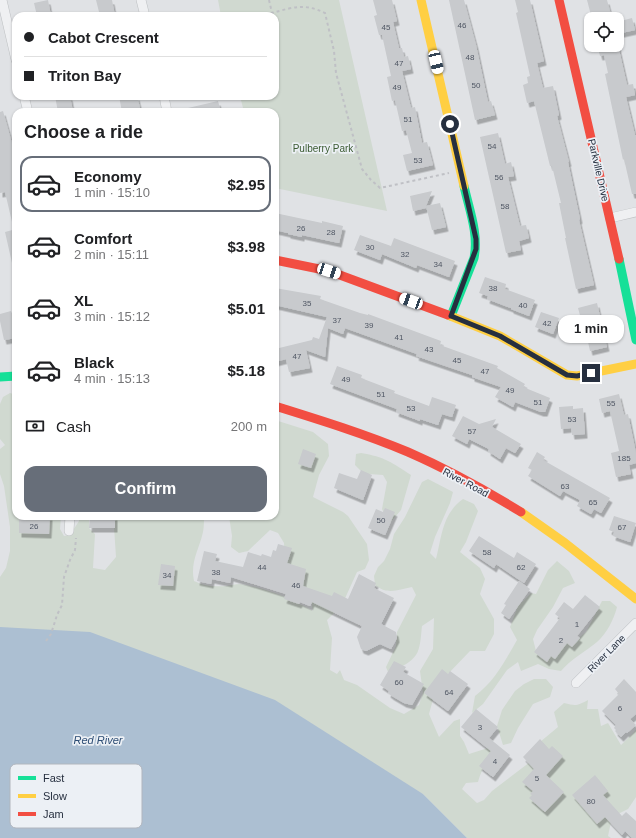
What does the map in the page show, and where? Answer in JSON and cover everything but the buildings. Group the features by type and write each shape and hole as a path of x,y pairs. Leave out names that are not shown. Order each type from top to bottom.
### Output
{"street":[{"path":"2,0 12,43"},
{"path":"141,0 144,12"},
{"path":"421,0 476,239 476,249 451,316"},
{"name":"Parkville Drive","path":"559,0 610,218 636,340"},
{"path":"610,218 636,212"},
{"path":"279,261 329,271 345,276 451,316 500,336 567,375 577,376 636,364"},
{"path":"0,377 12,376"},
{"name":"River Road","path":"279,407 348,429 408,453 465,481 501,501 554,535 636,600"},
{"path":"69,531 70,520"},
{"name":"River Lane","path":"576,683 636,623"}],"path":[{"path":"269,0 272,12"},
{"path":"276,12 293,7 312,7 325,13 334,50 336,73 362,169 380,188 461,171"},
{"path":"46,641 51,634 62,605 66,569 75,550 76,539 69,531"}],"green space":[{"name":"Pulberry Park","path":"218,0 339,0 387,211 279,189 279,108 243,108 241,100 279,100 279,12 220,12"},
{"path":"10,393 12,394 12,520 61,520 60,529 64,536 70,535 79,520 89,520 89,528 95,534 93,568 105,570 116,557 114,527 115,520 204,520 203,532 193,568 194,581 210,586 240,584 259,588 287,598 313,611 310,593 285,566 284,543 278,533 270,530 248,551 239,553 231,547 232,536 230,520 279,520 279,421 313,432 328,444 329,456 319,475 313,497 348,516 367,544 369,560 365,569 357,572 342,605 327,620 332,638 330,670 337,674 340,670 344,680 357,685 390,708 404,714 419,705 423,693 420,671 433,649 434,618 422,626 419,648 416,655 401,667 388,672 386,667 396,646 397,632 416,595 412,587 393,591 379,588 375,585 374,576 378,567 384,561 390,549 394,534 405,517 422,482 428,479 453,492 430,553 436,559 444,526 451,511 463,499 474,504 478,511 466,542 460,552 480,568 485,579 480,594 494,619 494,634 485,651 470,651 446,676 435,692 429,714 439,737 454,721 460,719 460,736 469,754 488,748 495,756 484,767 478,782 466,783 462,789 477,803 484,800 492,791 530,762 540,742 558,727 554,712 564,703 576,705 588,700 587,709 598,709 601,726 608,723 621,745 636,730 636,797 628,809 612,817 608,836 611,838 467,838 423,794 0,628 0,577 6,568 10,551 10,527 4,486 0,474 0,449 5,445 0,439 0,404 3,397"},
{"path":"361,453 376,456 388,461 411,475 401,510 389,524 382,509 387,482 383,475 369,474 367,477 355,465 356,454"},
{"path":"557,561 569,571 575,583 563,588 553,607 537,630 533,639 536,651 575,641 586,632 602,601 610,601 617,607 610,626 597,642 565,666 561,671 549,669 538,664 521,671 518,662 507,670 483,704 472,713 475,696 494,677 517,640 510,627 518,606 531,593 536,594 548,570"},
{"path":"534,679 546,679 553,687 550,697 533,704 518,728 511,743 503,745 497,726 502,710 515,691"}],"water":[{"name":"Red River","path":"0,627 90,632 275,700 423,794 467,838 0,838"}],"traffic: fast":[{"path":"451,316 474,258 475,249 473,222 464,186"},
{"path":"619,259 636,340"},
{"path":"0,377 12,376"}],"traffic: slow":[{"path":"421,0 464,186"},
{"path":"448,315 500,336 567,375 577,376 636,364"},
{"path":"521,512 565,543 636,599"}],"traffic: jam":[{"path":"559,0 619,259"},
{"path":"279,261 329,271 448,315"},
{"path":"279,407 392,445 466,480 521,512"}],"route":[{"path":"450,124 476,239 474,258 451,316 500,336 567,375 577,376 591,373"}]}
